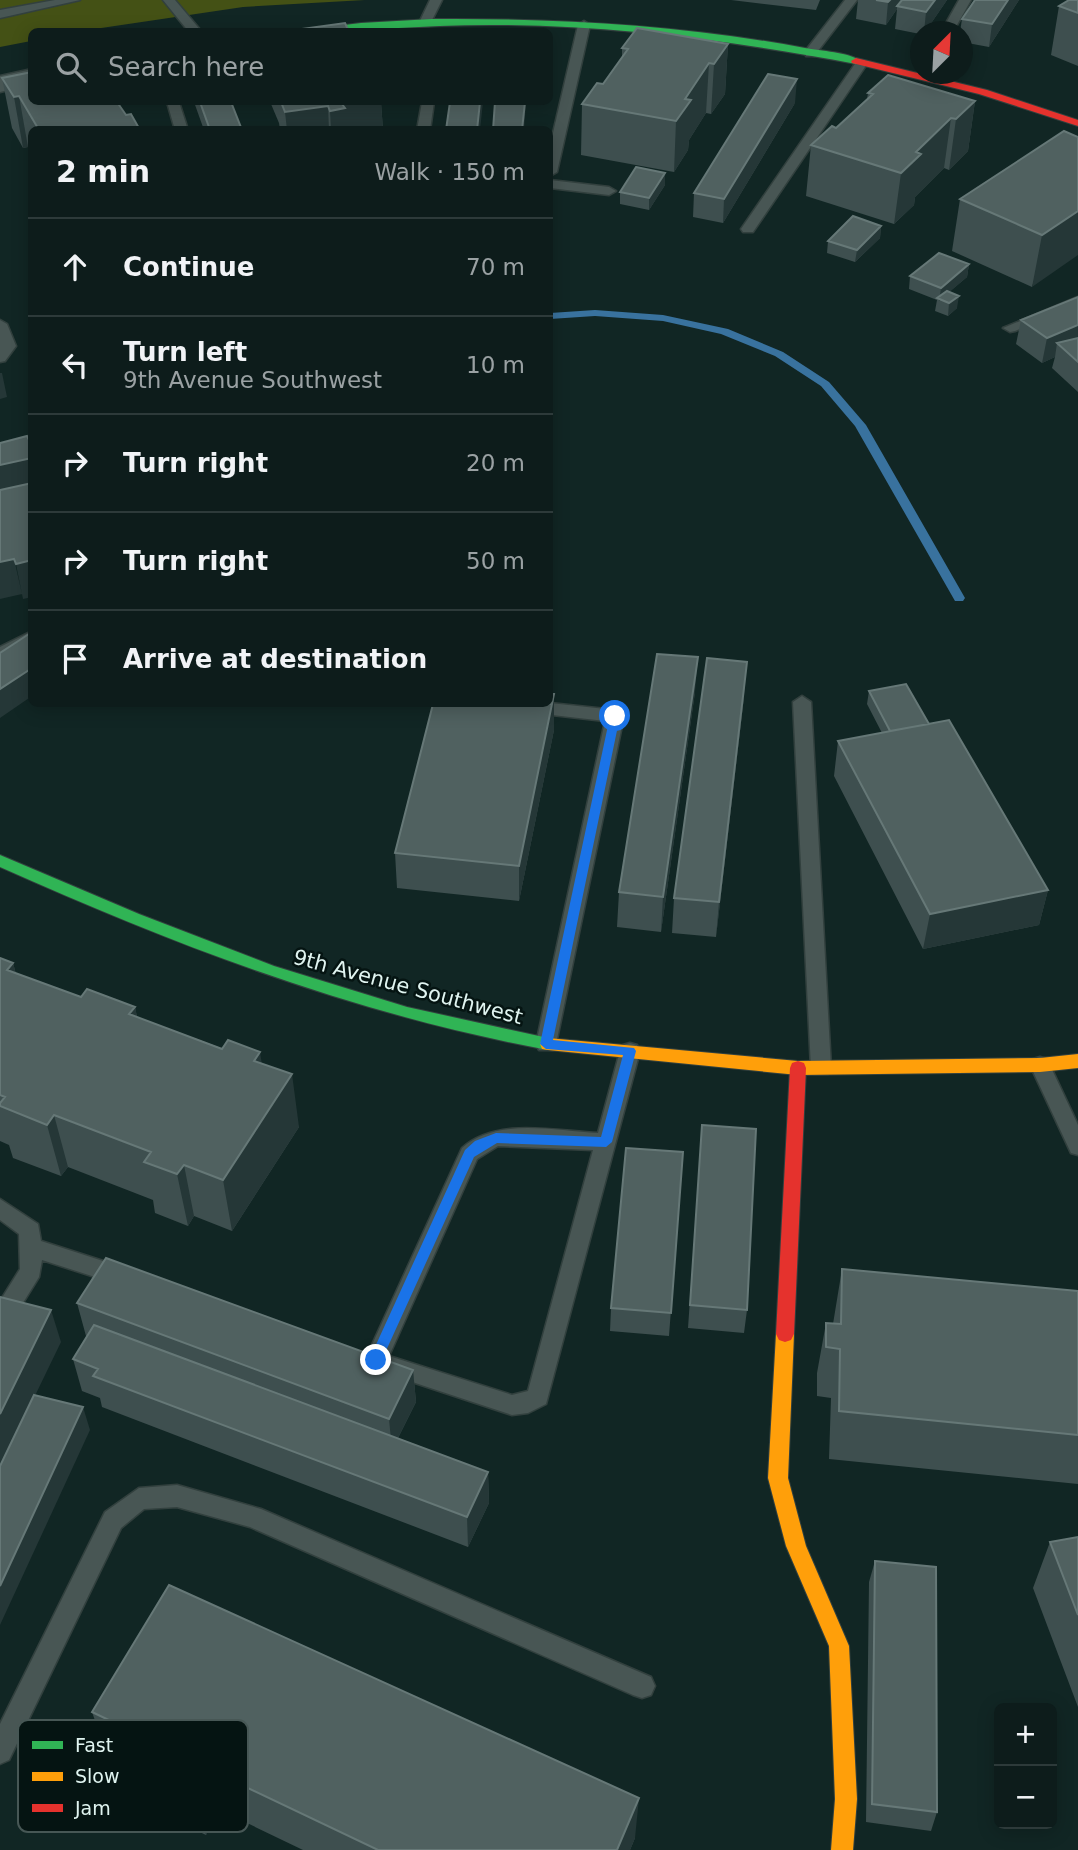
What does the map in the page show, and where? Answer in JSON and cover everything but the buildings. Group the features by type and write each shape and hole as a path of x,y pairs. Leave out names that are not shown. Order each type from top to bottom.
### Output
{"street":[{"path":"321,28 425,23 442,27 584,25 686,33 910,73"},
{"path":"0,84 28,77"},
{"path":"951,84 1078,123"},
{"name":"9th Avenue Southwest","path":"0,861 93,903 310,987 460,1027 546,1044 798,1068 1040,1065 1078,1061"},
{"path":"798,1068 778,1478 796,1546 839,1646 846,1799 842,1850"}],"lane":[{"path":"0,14 74,0"},
{"path":"169,0 193,28"},
{"path":"425,23 436,0"},
{"path":"810,53 850,0"},
{"path":"953,21 965,0"},
{"path":"553,159 584,25"},
{"path":"748,229 861,64"},
{"path":"174,105 181,126"},
{"path":"424,126 427,105"},
{"path":"553,184 610,191"},
{"path":"1010,328 1078,301"},
{"path":"0,324 9,346 0,358"},
{"path":"0,654 17,641 28,637"},
{"path":"802,702 821,1068"},
{"path":"535,707 615,716 546,1044"},
{"path":"349,1352 512,1405 528,1403 538,1397 630,1051"},
{"path":"1040,1065 1078,1147"},
{"path":"376,1360 469,1154 480,1144 496,1138 606,1142"},
{"path":"0,1208 30,1230 31,1270 0,1320"},
{"path":"30,1247 150,1286"},
{"path":"0,1751 113,1520 139,1499 177,1496 253,1517 642,1686"}],"green space":[{"path":"0,0 365,0 243,7 101,28 28,28 28,42 0,47"}],"waterway":[{"path":"553,316 595,313 663,318 724,331 779,354 825,384 860,425 959,598"}],"traffic: fast":[{"path":"338,28 432,22 575,24 716,37 856,61"},
{"path":"0,861 133,919 268,970 407,1013 548,1044"}],"traffic: slow":[{"path":"548,1044 798,1068 1040,1065 1078,1061"},
{"path":"785,1334 778,1478 796,1546 839,1646 846,1799 842,1850"}],"traffic: jam":[{"path":"856,61 983,92 1078,123"},
{"path":"785,1334 798,1068"}],"route":[{"path":"376,1360 469,1154 480,1144 496,1138 606,1142 630,1051 546,1044 615,716"}]}
